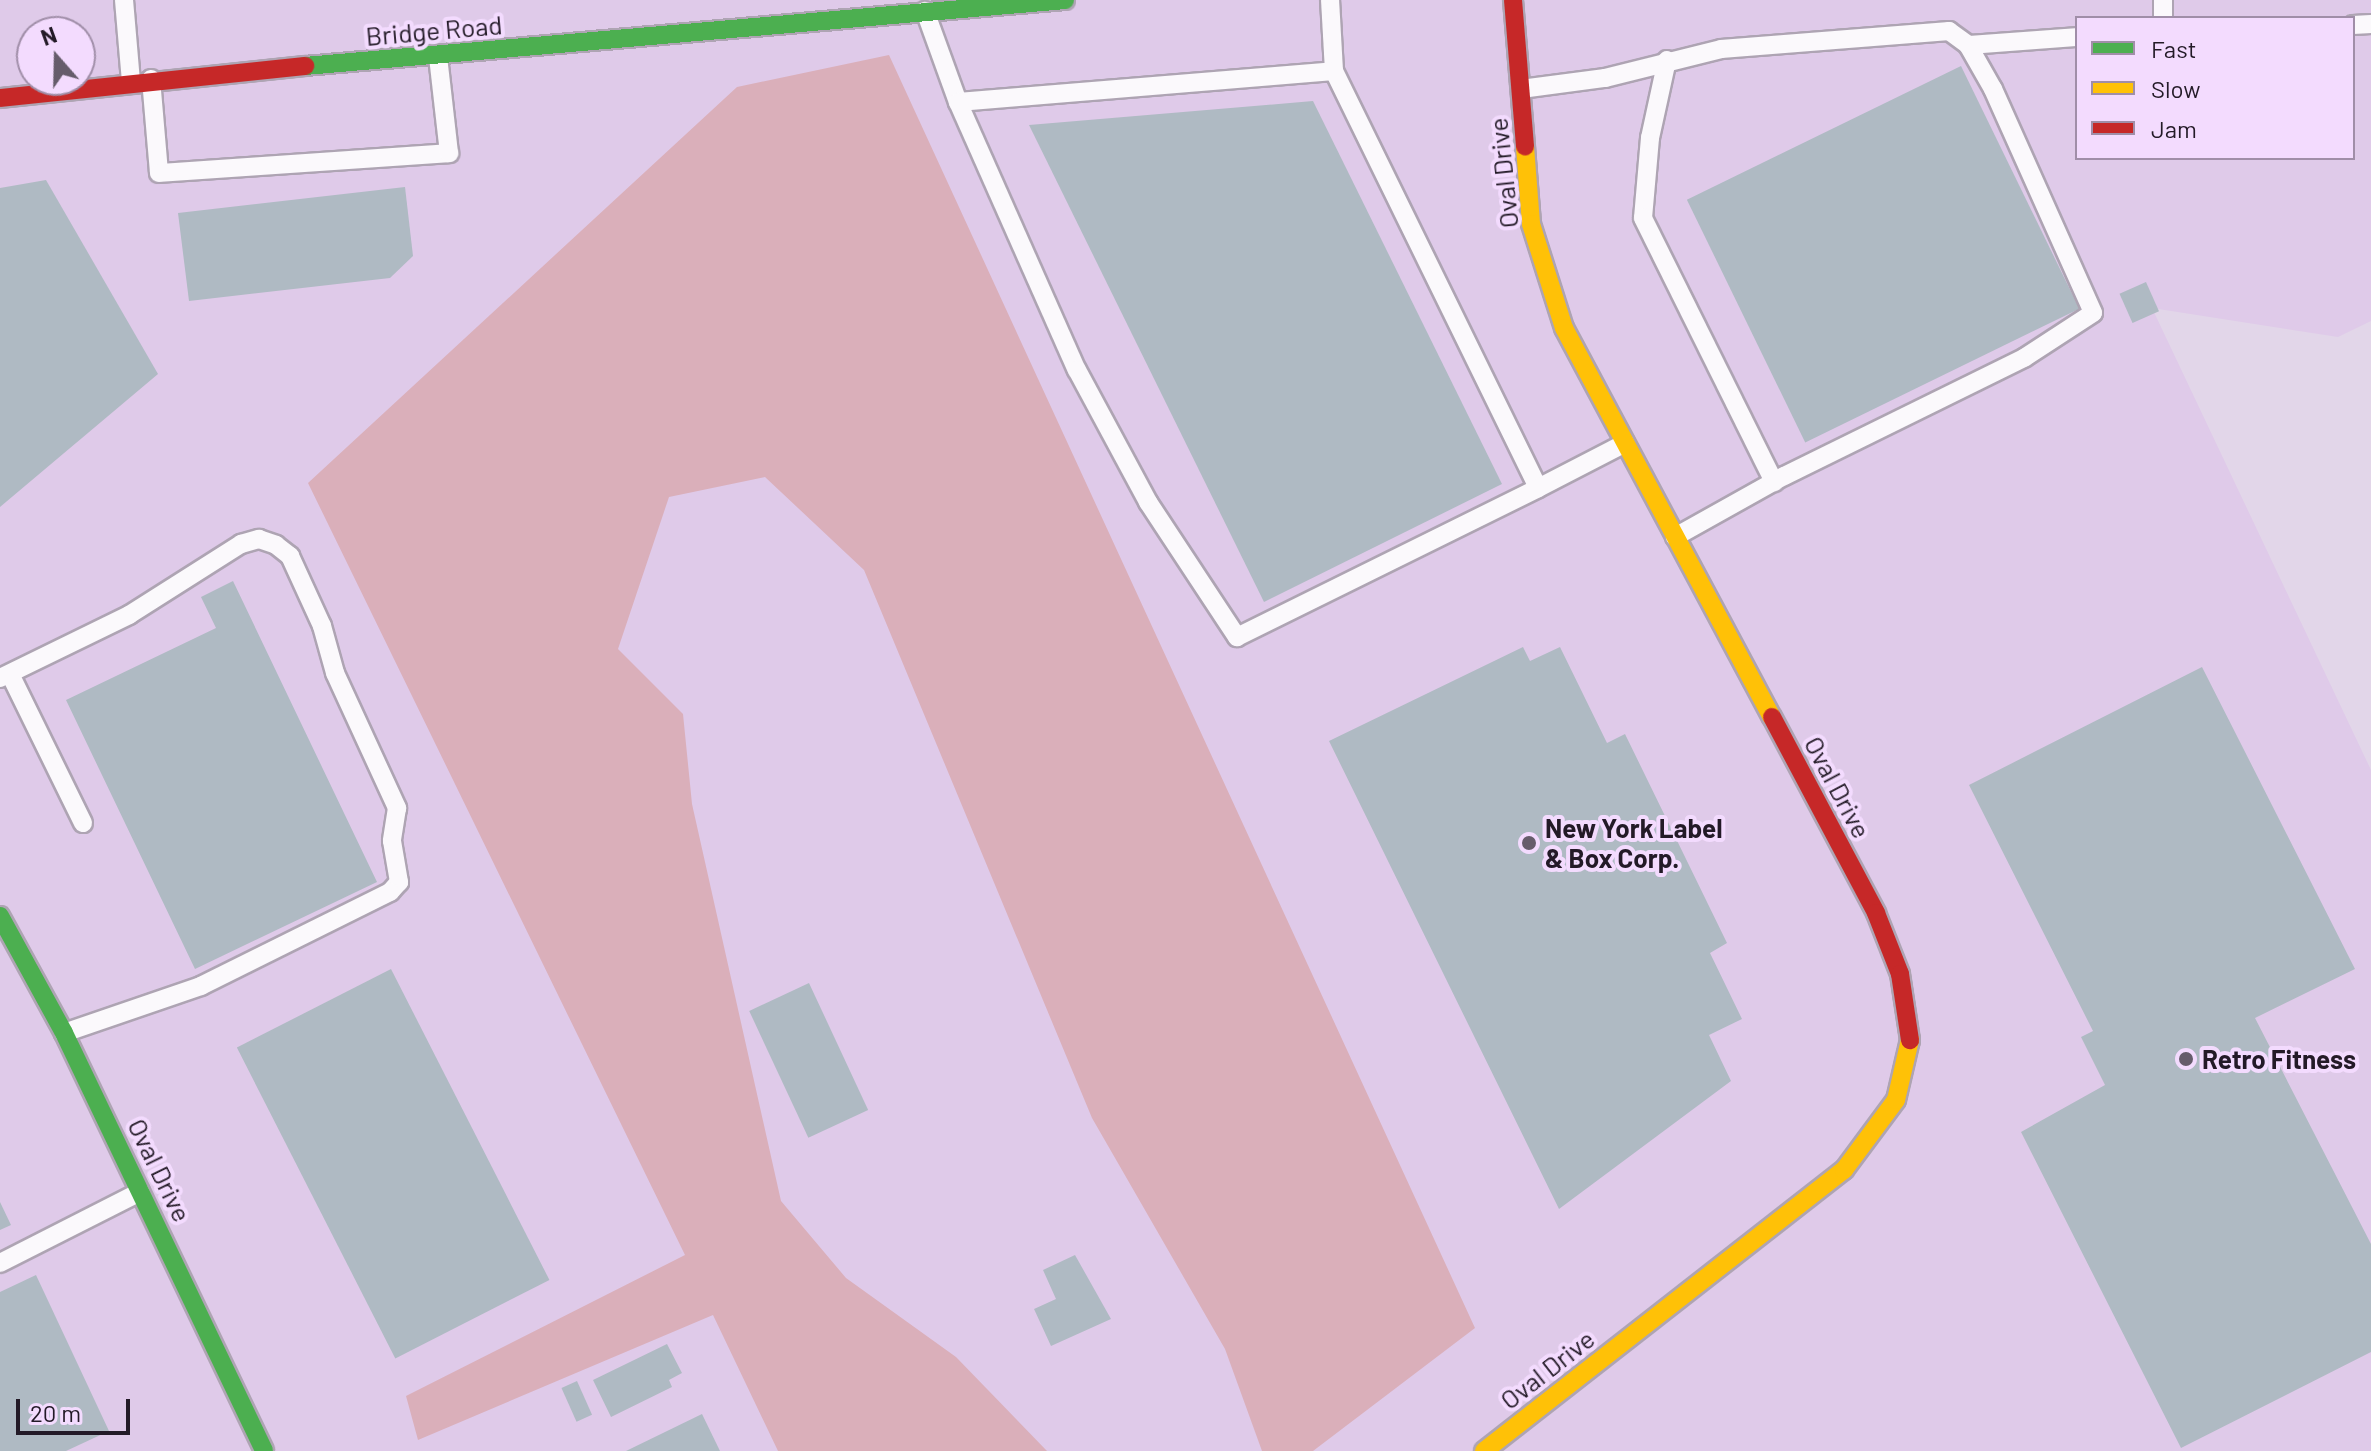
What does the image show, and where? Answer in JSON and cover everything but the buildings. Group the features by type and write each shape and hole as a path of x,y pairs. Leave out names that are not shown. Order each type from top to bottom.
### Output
{"street":[{"name":"Bridge Road","path":"0,98 151,79 1065,0"},
{"name":"Oval Drive","path":"1484,1451 1844,1170 1896,1100 1911,1037 1900,974 1876,913 1564,328 1531,224 1513,0"},
{"name":"Oval Drive","path":"0,916 64,1033 142,1191 264,1451"}],"lane":[{"path":"124,0 131,82"},
{"path":"779,0 788,24"},
{"path":"1330,0 1334,71 1538,488"},
{"path":"925,11 958,102 1077,370 1148,502 1237,637 1625,443"},
{"path":"1520,89 1605,78 1667,60 1763,44 1940,29 1968,45 1993,89 2092,316 2024,358 1774,482 1675,537"},
{"path":"1968,45 2075,37"},
{"path":"151,79 159,173 449,153 438,56"},
{"path":"1667,60 1650,138 1643,218 1774,482"},
{"path":"958,102 1334,71"},
{"path":"64,1033 201,986 390,892 399,882 392,841 397,808 335,673 322,626 290,556 276,545 259,539 241,544 129,615 5,676 83,823"},
{"path":"0,1263 142,1191"}],"shaded area":[{"path":"0,0 2371,0 2371,321 2338,337 2152,308 2371,770 2371,1451 0,1451"},
{"path":"889,55 1475,1328 1313,1451 1262,1451 1225,1349 1092,1118 864,570 765,477 669,497 618,649 683,714 692,804 781,1201 846,1278 956,1357 1047,1451 778,1451 713,1315 418,1440 406,1396 685,1255 308,483 737,87"}],"traffic: fast":[{"path":"305,66 1065,0"},
{"path":"0,916 64,1033 264,1451"}],"traffic: slow":[{"path":"1525,147 1531,224 1564,328 1772,717"},
{"path":"1484,1451 1844,1170 1896,1100 1910,1040"}],"traffic: jam":[{"path":"1513,0 1525,147"},
{"path":"0,98 305,66"},
{"path":"1772,717 1876,913 1900,974 1910,1040"}],"place":[{"name":"New York Label & Box Corp.","path":"1529,843"},
{"name":"Retro Fitness","path":"2186,1059"}]}
